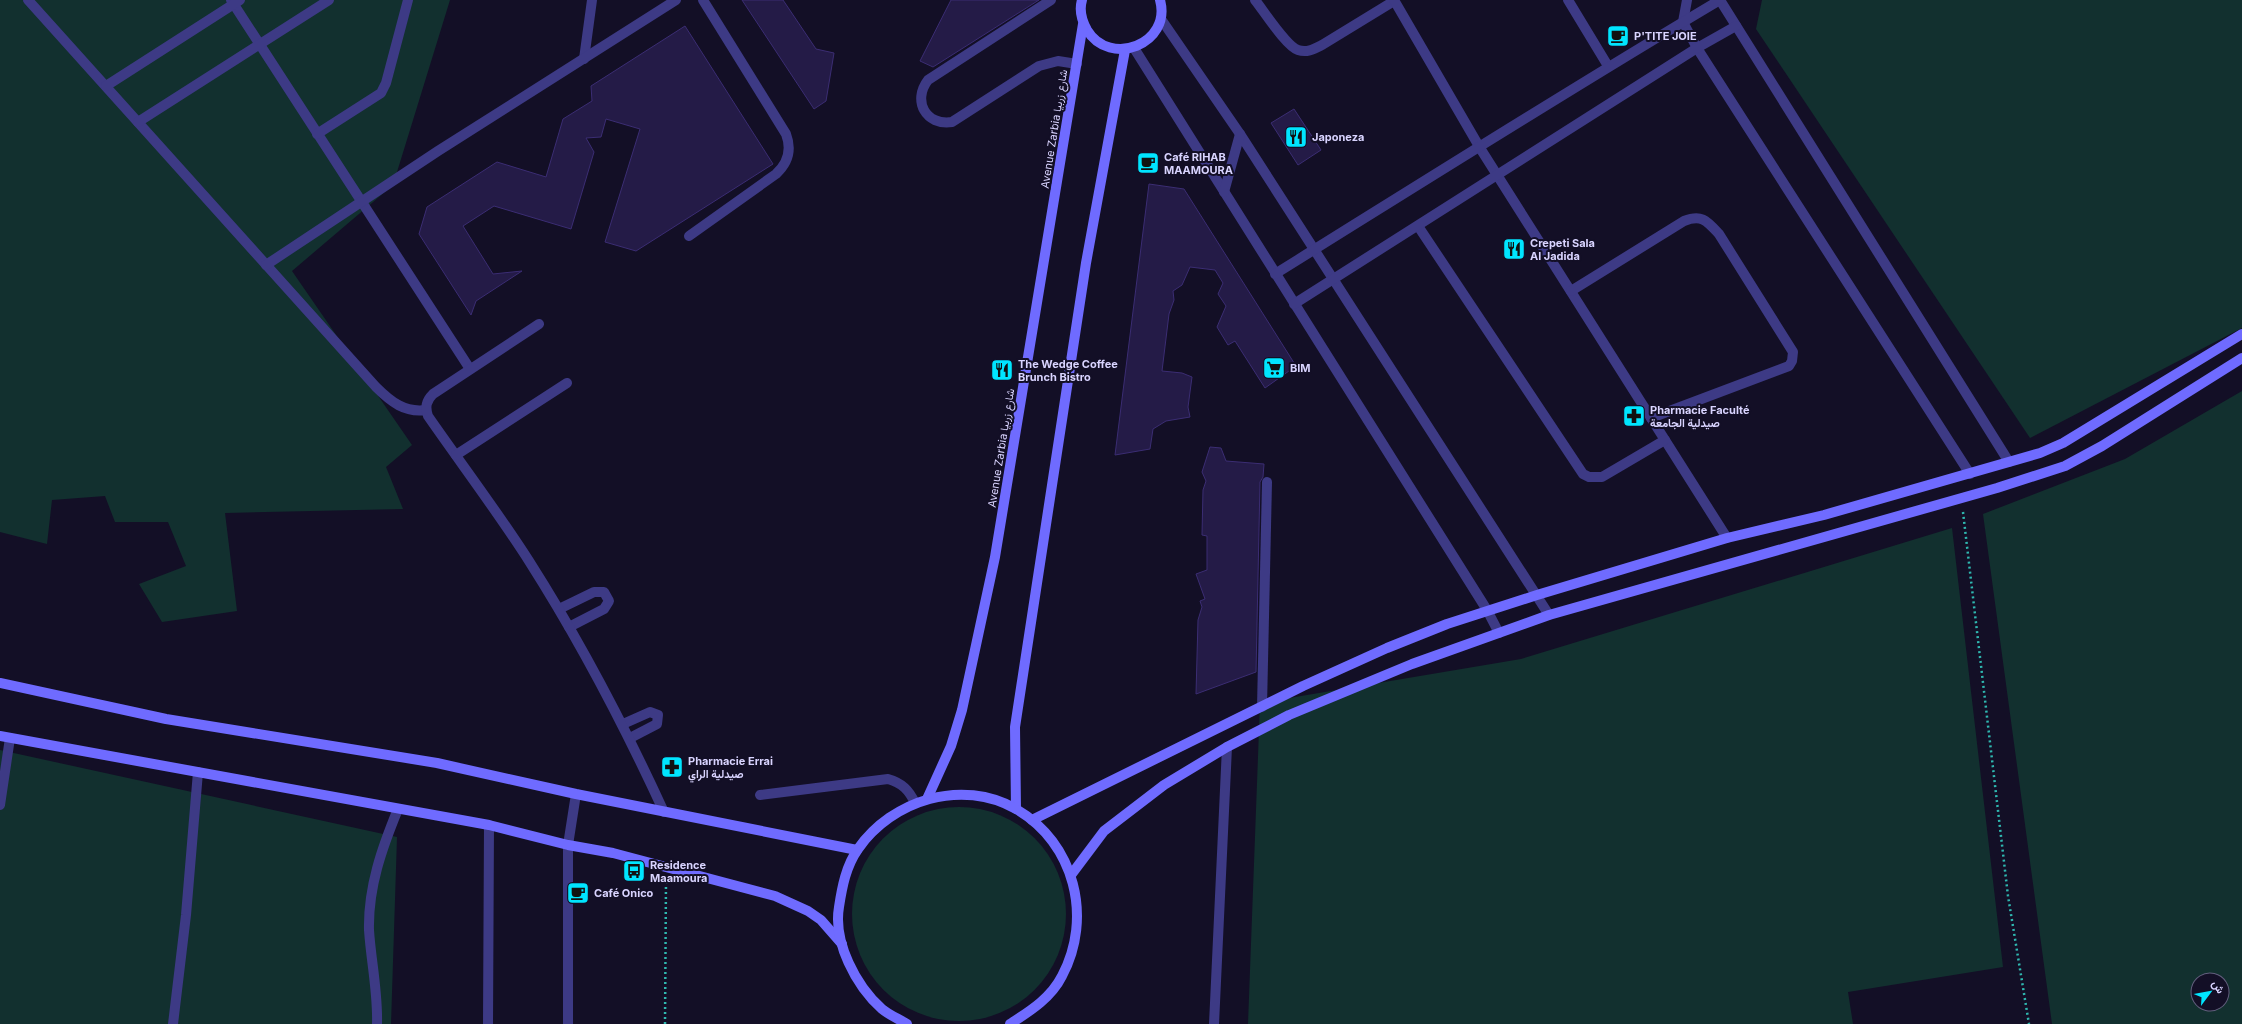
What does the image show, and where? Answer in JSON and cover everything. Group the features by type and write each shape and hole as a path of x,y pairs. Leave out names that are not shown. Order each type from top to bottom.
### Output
{"main road":[{"path":"1082,0 1081,14 1090,35 1100,44 1112,49 1130,49 1146,42 1156,31 1161,19 1160,0"},
{"name":"Avenue Zarbia شارع زربيا","path":"927,799 950,746 973,667 995,557 1084,24"},
{"path":"1016,809 1015,727 1086,263 1130,49"},
{"path":"1032,820 1262,707 1387,648 1487,610 1727,538 1824,514 1970,474 2063,443 2242,334"},
{"path":"1072,875 1104,831 1125,813 1164,785 1227,747 1290,715 1390,673 1549,616 2035,477 2065,466 2102,446 2242,358"},
{"path":"0,683 166,719 437,764 576,794 857,850"},
{"path":"5,737 489,825 568,845 613,853 667,866 789,901 821,920 842,944"},
{"path":"907,1024 882,1009 857,979 848,962 842,944 838,912 844,879 857,850 876,827 899,810 915,803 927,799 951,795 975,796 1016,809 1032,820 1049,836 1062,854 1072,875 1078,909 1075,945 1062,977 1039,1004 1010,1024"}],"street":[{"path":"28,0 383,394 408,410 426,410"},
{"path":"138,122 329,0"},
{"path":"317,134 381,93 386,83 408,0"},
{"path":"584,59 592,0"},
{"path":"266,265 361,202 676,0"},
{"path":"689,236 776,174 786,162 789,147 786,134 703,0"},
{"path":"1051,0 928,80 921,93 922,108 931,119 938,122 952,122 1039,66 1058,61 1077,64"},
{"path":"1256,0 1289,44 1296,50 1304,51 1311,50 1322,45 1394,0 1480,148 1727,538"},
{"path":"1568,0 1608,66"},
{"path":"1687,0 1683,22 1697,48 1970,474"},
{"path":"1275,274 1480,148 1608,66 1720,0 2009,462"},
{"path":"106,86 235,1 260,44 317,134 470,369"},
{"path":"1161,19 1240,134 1315,249 1549,616"},
{"path":"1294,304 1697,48 1736,26"},
{"path":"1130,49 1224,192 1487,610 1499,633"},
{"path":"1224,192 1240,134"},
{"path":"1571,291 1684,220 1694,217 1702,218 1719,234 1793,352 1792,361 1789,366 1652,418"},
{"path":"1418,226 1583,474 1589,477 1602,477 1665,440"},
{"path":"539,324 432,394 428,398 426,410 428,416 504,523 559,609 623,724 664,812"},
{"path":"456,456 567,384"},
{"path":"1262,707 1267,482"},
{"path":"559,609 594,592 604,592 608,596 609,601 604,609 569,627"},
{"path":"623,724 650,712 658,716 657,724 630,738"},
{"path":"0,804 5,737"},
{"path":"1214,1024 1227,747"},
{"path":"173,1024 186,915 198,772"},
{"path":"760,795 888,779 905,787 915,803"},
{"path":"568,1024 568,845 576,794"},
{"path":"377,1024 369,928 372,886 382,849 398,809"},
{"path":"488,1024 489,825"}],"path":[{"path":"1962,498 2008,896 2029,1024"},
{"path":"665,1024 664,933 667,866"}],"green space":[{"path":"0,0 450,0 393,185 292,271 412,445 386,467 403,509 225,513 237,611 162,622 139,584 186,566 168,522 115,522 105,496 52,500 47,544 0,532"},
{"path":"1762,0 2242,0 2242,328 2030,438 1756,29"},
{"path":"2242,391 2242,1024 2052,1024 1983,514 2125,459"},
{"path":"1952,528 2003,967 1848,992 1853,1024 1248,1024 1260,703 1521,659"},
{"path":"0,750 397,837 391,1024 0,1024"},
{"path":"949,807 969,807 1000,815 1019,825 1035,838 1048,854 1058,873 1064,893 1066,914 1064,935 1058,955 1048,974 1035,990 1019,1003 1000,1013 969,1021 949,1021 918,1013 899,1003 876,982 860,955 852,924 852,904 860,873 870,854 891,831 918,815"}],"building":[{"path":"742,0 783,0 816,49 834,53 826,101 814,109"},
{"path":"951,0 1039,0 933,67 920,61"},
{"path":"685,26 773,164 636,251 605,242 640,129 606,119 601,137 586,138 594,152 571,229 494,206 463,226 493,274 522,271 476,301 471,315 419,234 427,207 497,162 546,177 563,119 592,101 591,86"},
{"name":"Japoneza","path":"1294,109 1321,150 1298,165 1271,123"},
{"path":"1149,184 1184,189 1296,366 1265,388 1235,341 1228,345 1217,327 1226,306 1218,294 1223,283 1215,270 1190,267 1182,285 1173,291 1174,300 1169,314 1162,371 1182,373 1192,377 1188,407 1190,417 1166,421 1153,429 1150,449 1115,455"},
{"path":"1210,447 1221,448 1226,461 1264,464 1263,477 1260,482 1256,672 1196,694 1198,620 1202,607 1200,601 1205,599 1196,574 1207,570 1207,536 1202,535 1203,490 1206,481 1202,472"}],"place":[{"name":"P'TITE JOIE","path":"1618,36"},
{"name":"Japoneza","path":"1296,137"},
{"name":"Café RIHAB MAAMOURA","path":"1148,163"},
{"name":"Crepeti Sala Al Jadida","path":"1514,249"},
{"name":"BIM","path":"1274,368"},
{"name":"The Wedge Coffee Brunch Bistro","path":"1002,370"},
{"name":"Pharmacie Faculté صيدلية الجامعة","path":"1634,416"},
{"name":"Pharmacie Errai صيدلية الراي","path":"672,767"},
{"name":"Residence Maamoura","path":"634,871"},
{"name":"Café Onico","path":"578,893"}]}
